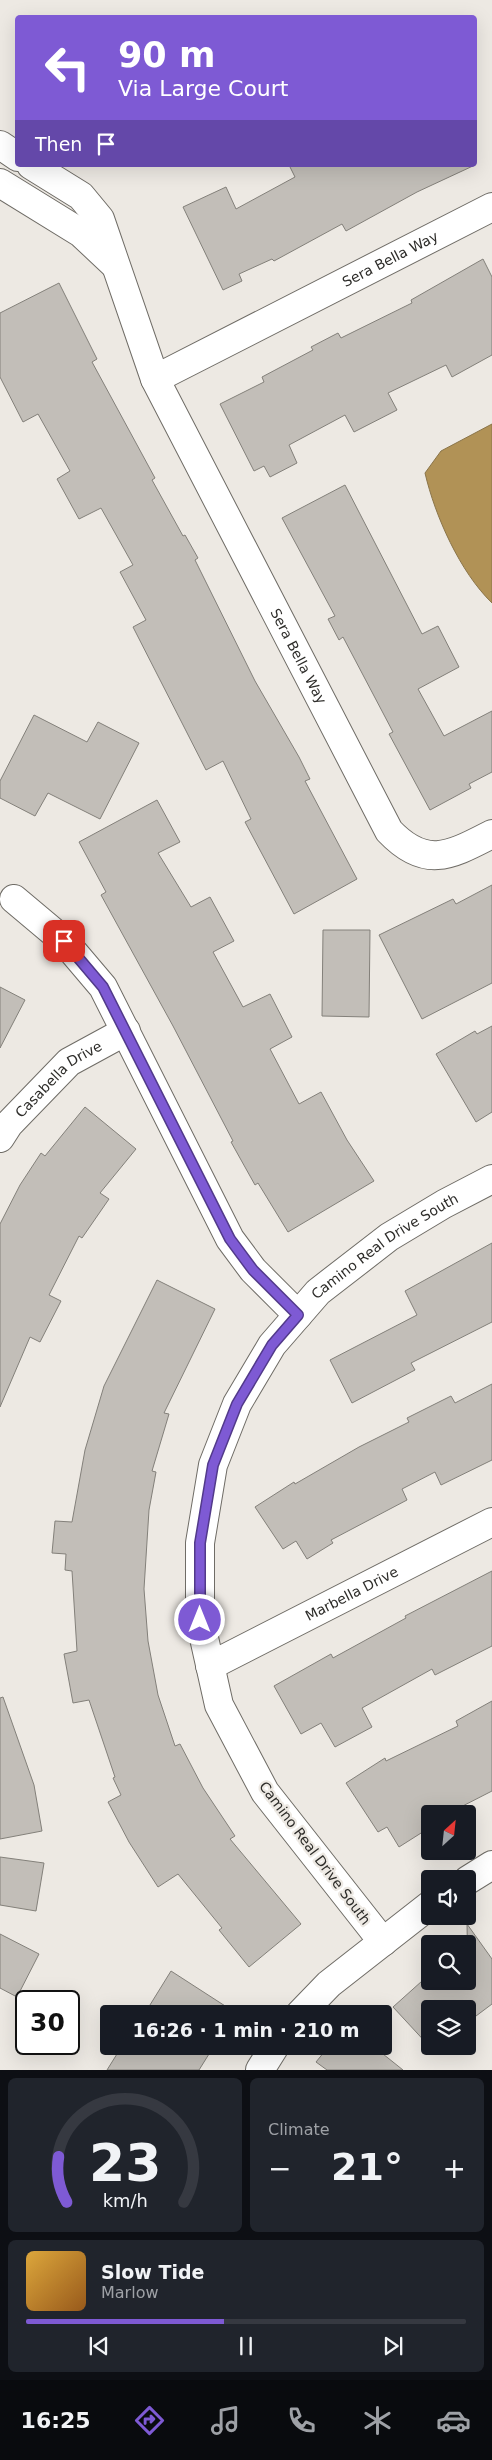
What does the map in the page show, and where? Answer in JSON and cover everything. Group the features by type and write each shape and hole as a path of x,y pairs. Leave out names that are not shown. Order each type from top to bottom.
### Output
{"street":[{"path":"0,145 15,154"},
{"name":"Sera Bella Way","path":"34,167 81,196 100,219 114,265 155,379 389,831 408,848 430,856 452,854 492,834"},
{"name":"Sera Bella Way","path":"0,183 81,234 114,265"},
{"name":"Sera Bella Way","path":"155,379 492,207"},
{"path":"14,899 64,941 103,987 230,1239 253,1270 298,1315"},
{"name":"Casabella Drive","path":"0,1138 10,1124 69,1062 126,1031"},
{"name":"Camino Real Drive South","path":"383,1942 265,1792 220,1705 200,1620 200,1543 213,1465 242,1396 272,1345 318,1292 389,1237 444,1204 492,1179"},
{"name":"Marbella Drive","path":"210,1666 492,1522"},
{"path":"476,1875 492,1865"},
{"path":"309,2005 329,1984 421,1912"},
{"path":"260,2070 269,2055"}],"shaded area":[{"path":"492,424 492,603 469,576 450,543 435,507 425,473 441,451"}],"building":[{"path":"290,167 471,167 417,192 346,231 342,224 274,261 272,259 239,274 242,281 223,290 183,207 226,187 236,209 295,177"},
{"path":"483,259 492,277 492,355 452,377 446,365 388,393 397,410 354,432 345,415 289,445 297,463 270,477 264,466 254,471 220,404 264,382 262,377 313,350 311,347 338,333 341,338 412,303 411,300"},
{"path":"59,283 97,359 92,362 155,478 152,480 183,536 185,535 198,558 195,560 255,681 299,757 310,779 305,781 357,879 294,914 245,822 251,819 223,761 206,770 133,627 146,620 120,572 133,565 101,508 79,519 57,479 70,471 38,414 23,422 0,377 0,313"},
{"path":"345,485 422,634 438,626 459,667 418,689 444,736 492,711 492,772 469,784 471,788 430,810 389,734 393,732 343,637 339,640 328,619 335,616 282,518"},
{"path":"34,715 87,742 98,722 139,743 100,819 48,793 35,816 0,798 0,781"},
{"path":"157,800 180,842 158,853 191,907 210,897 234,941 213,952 243,1007 270,994 292,1037 270,1049 299,1104 321,1092 347,1140 374,1181 288,1232 258,1183 255,1185 231,1142 233,1141 173,1026 101,895 106,892 79,842"},
{"path":"492,885 492,983 422,1019 379,935 453,899 456,904"},
{"path":"323,930 370,930 369,1017 322,1016"},
{"path":"0,987 25,1000 0,1048"},
{"path":"492,1026 492,1112 476,1122 436,1054 475,1031 477,1034"},
{"path":"85,1107 136,1149 100,1193 109,1199 82,1238 79,1236 49,1295 61,1301 40,1342 30,1337 0,1407 0,1224 20,1185 41,1153 45,1156"},
{"path":"492,1243 492,1322 411,1363 415,1370 352,1403 330,1360 417,1315 405,1291"},
{"path":"157,1280 215,1309 164,1413 169,1414 152,1471 156,1472 149,1510 144,1589 148,1641 158,1695 175,1746 180,1744 203,1788 235,1836 230,1839 301,1924 249,1967 219,1930 222,1928 178,1874 158,1887 129,1842 108,1802 121,1795 113,1778 115,1777 89,1700 73,1703 64,1654 77,1651 72,1571 65,1570 66,1554 52,1553 55,1521 72,1522 85,1450 104,1386"},
{"path":"492,1384 492,1460 441,1485 435,1472 402,1489 407,1500 331,1540 333,1543 307,1559 296,1541 283,1549 255,1507 294,1482 295,1484 359,1447 409,1422 407,1418 451,1396 455,1403"},
{"path":"492,1571 492,1646 435,1675 432,1669 362,1708 372,1727 335,1747 321,1723 301,1734 274,1686 331,1654 333,1658 406,1618 405,1616"},
{"path":"3,1697 34,1785 42,1831 0,1839 0,1698"},
{"path":"492,1701 492,1791 465,1805 421,1805 421,1833 399,1847 387,1827 378,1832 346,1783 385,1758 386,1761 458,1726 456,1721"},
{"path":"0,1857 44,1863 36,1911 0,1905"},
{"path":"467,1925 468,1925 475,1935 467,1935"},
{"path":"0,1934 39,1954 21,1990 15,1990 15,1996 0,1988"},
{"path":"476,1937 492,1959 492,2004 476,2016 476,2000 421,2000 421,2037 393,2007 421,1982 421,1990 476,1990"},
{"path":"171,1971 224,2005 150,2005"},
{"path":"116,2055 208,2055 199,2070 107,2070"},
{"path":"322,2055 384,2055 403,2070 327,2070 316,2062"}],"route":[{"path":"64,941 103,987 230,1239 253,1270 298,1315 272,1345 237,1404 213,1465 200,1543 200,1620"}]}
